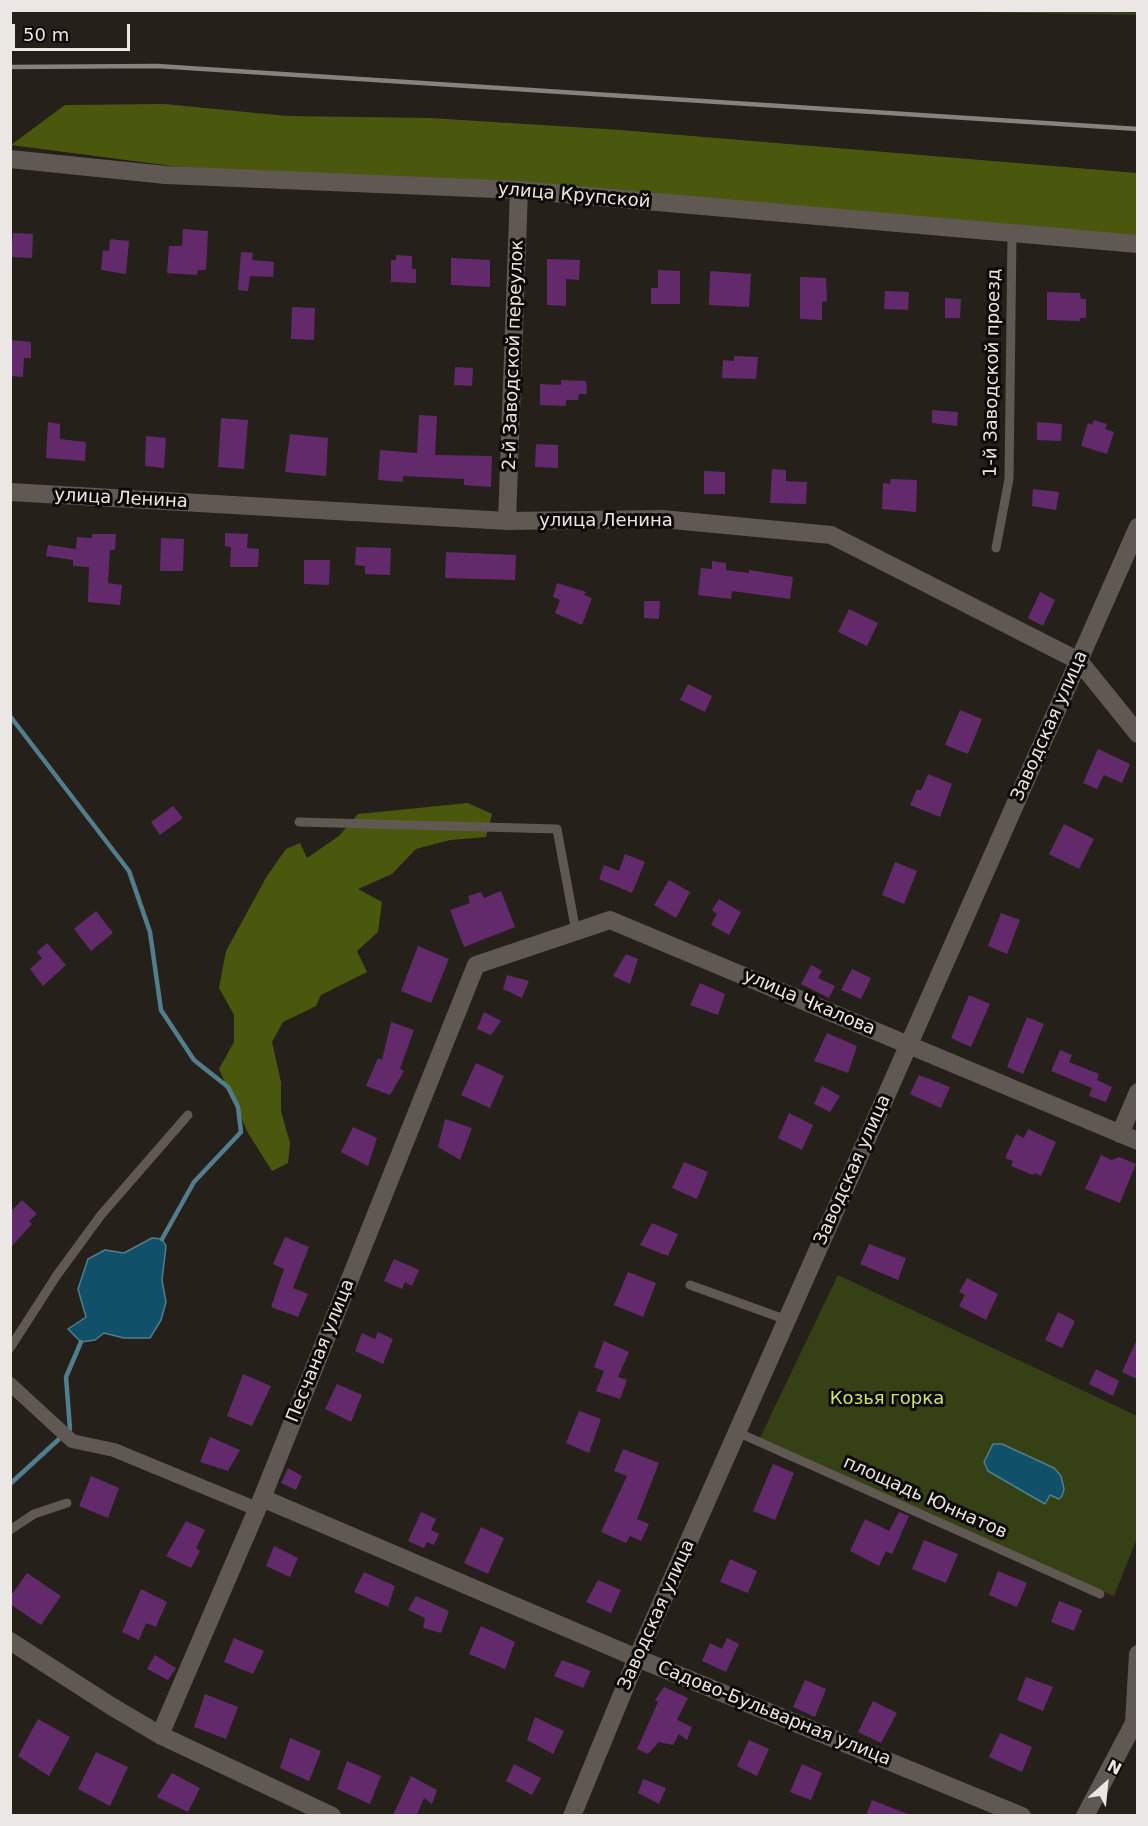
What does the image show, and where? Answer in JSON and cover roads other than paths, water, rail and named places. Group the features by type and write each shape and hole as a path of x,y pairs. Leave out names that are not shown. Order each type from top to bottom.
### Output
{"street":[{"name":"улица Крупской","path":"10,159 166,175 519,190 1137,244"},
{"name":"2-й Заводской переулок","path":"507,521 519,190"},
{"name":"улица Ленина","path":"10,492 507,521 662,519 831,535 1079,661 1137,734"},
{"name":"Заводская улица","path":"572,1815 637,1658 1137,527"},
{"name":"улица Чкалова","path":"476,965 610,920 1137,1141"},
{"name":"Песчаная улица","path":"160,1735 259,1504 476,965"},
{"path":"1120,1134 1137,1092"},
{"path":"10,1384 72,1441 114,1450 259,1504"},
{"name":"Садово-Бульварная улица","path":"259,1504 1022,1815"},
{"path":"10,1641 160,1735 333,1815"},
{"path":"1084,1815 1134,1722 1137,1654"}],"lane":[{"name":"1-й Заводской проезд","path":"996,548 1009,479 1012,233"},
{"path":"299,822 557,829 576,932"},
{"path":"10,1348 57,1275 101,1215 188,1115"},
{"path":"690,1285 787,1320"},
{"name":"площадь Юннатов","path":"737,1431 1100,1594"},
{"path":"10,1530 34,1514 67,1503"}],"water":[{"path":"152,1238 162,1239 166,1246 162,1280 166,1302 161,1320 150,1338 124,1338 104,1333 95,1340 81,1342 68,1329 86,1317 78,1289 88,1259 105,1250 124,1253"},
{"path":"993,1444 1002,1444 1054,1468 1061,1476 1064,1489 1062,1496 1059,1499 1050,1495 1045,1504 988,1471 984,1462"}],"waterway":[{"path":"10,716 129,871 150,932 161,1010 194,1060 228,1087 238,1107 241,1132 194,1182 162,1239"},
{"path":"10,1484 70,1429 66,1377 81,1342"}],"railway":[{"path":"10,67 157,66 1138,129"}],"park label":[{"name":"Козья горка","path":"887,1399"}]}
